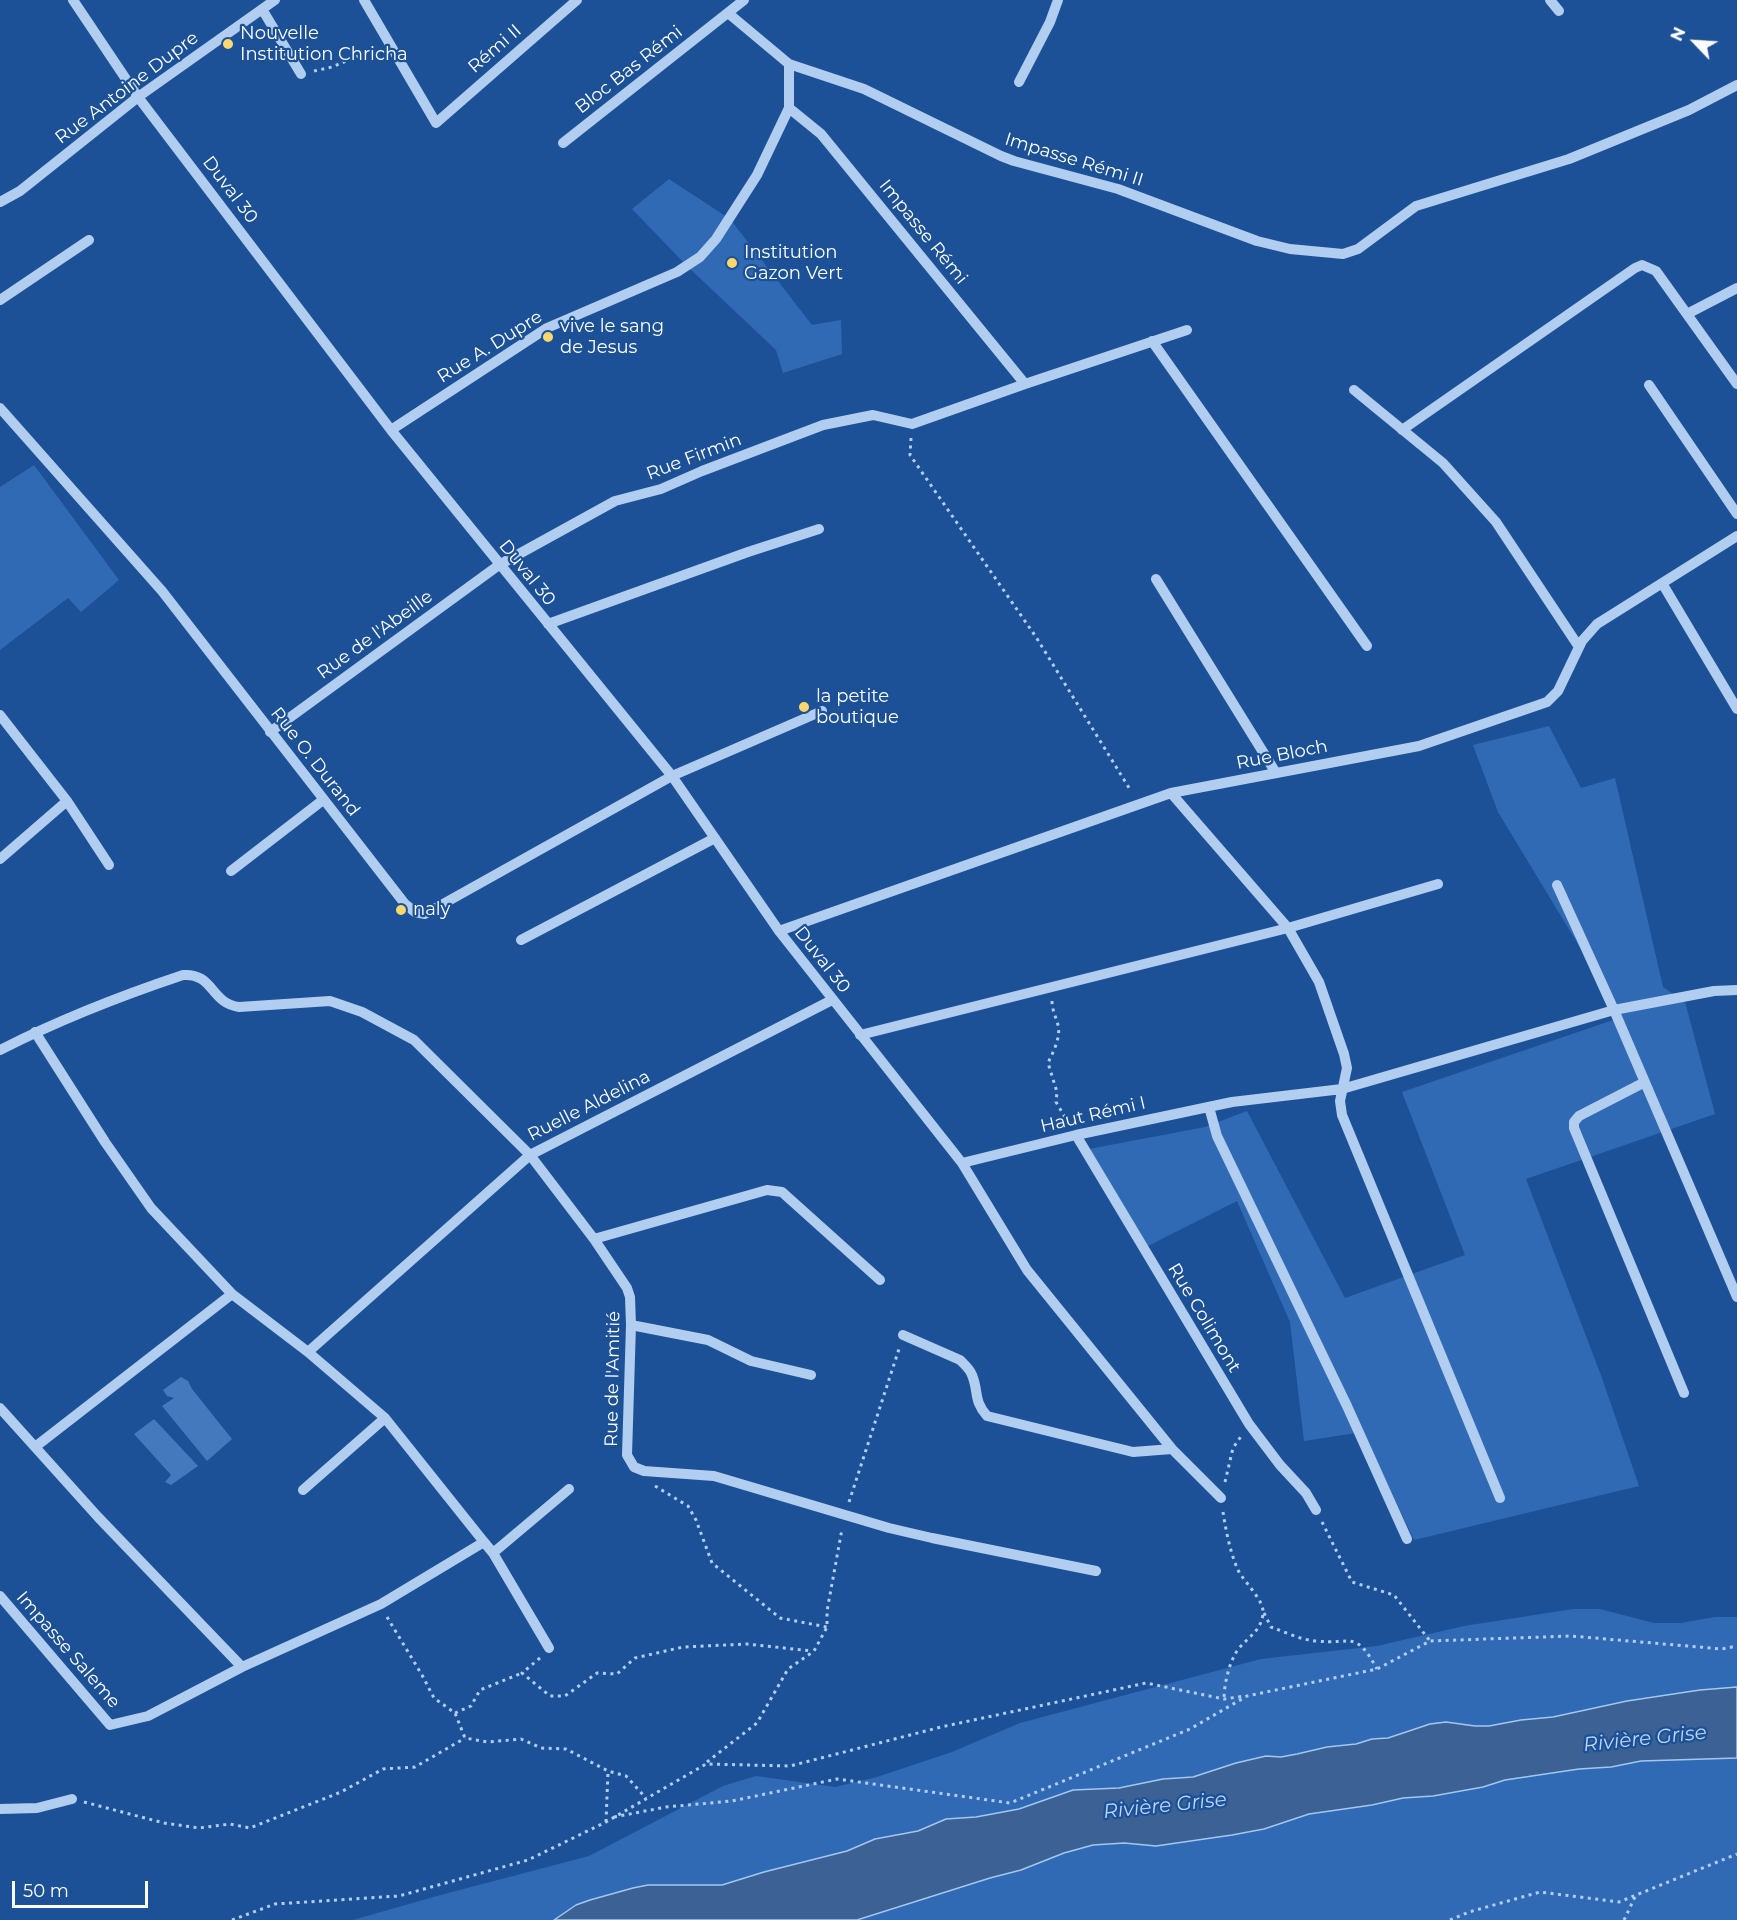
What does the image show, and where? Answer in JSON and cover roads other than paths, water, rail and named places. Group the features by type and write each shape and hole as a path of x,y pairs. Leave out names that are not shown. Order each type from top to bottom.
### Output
{"street":[{"name":"Duval 30","path":"73,0 138,97 391,430 672,776 779,931 962,1163 1027,1270 1172,1449 1221,1498"},
{"name":"Rue Antoine Dupre","path":"0,202 20,191 138,97 275,0"},
{"name":"Rémi II","path":"364,0 436,123 577,0"},
{"name":"Bloc Bas Rémi","path":"563,143 743,0"},
{"path":"1018,82 1050,22 1058,0"},
{"path":"1551,0 1559,11"},
{"path":"262,9 301,74"},
{"path":"729,13 789,64"},
{"name":"Rue A. Dupre","path":"391,430 548,328 677,272 700,257 716,239 757,175 789,108 789,64"},
{"name":"Impasse Rémi II","path":"789,64 864,89 1000,156 1118,189 1257,242 1290,249 1343,254 1358,249 1416,206 1569,159 1689,110 1737,85"},
{"name":"Impasse Rémi","path":"789,108 821,134 1025,384"},
{"path":"0,300 89,240"},
{"path":"1402,430 1642,265 1656,271 1737,384"},
{"path":"1687,314 1737,288"},
{"path":"1025,384 1187,330"},
{"path":"1152,341 1367,646"},
{"name":"Rue Firmin","path":"499,565 615,501 661,489 824,425 873,415 912,424 1025,384"},
{"path":"1649,385 1737,514"},
{"path":"1354,390 1443,463 1496,522 1579,647"},
{"name":"Rue O. Durand","path":"0,408 162,591 323,800 405,904 415,912 425,914 672,776"},
{"path":"548,624 819,529"},
{"name":"Rue Bloch","path":"779,931 1171,793 1419,746 1547,702 1558,691 1579,647 1597,624 1737,536"},
{"name":"Rue de l'Abeille","path":"270,732 499,565"},
{"path":"1156,579 1276,773"},
{"path":"1662,583 1737,709"},
{"path":"672,776 822,711"},
{"path":"0,715 67,801 109,865"},
{"path":"1171,793 1288,928 1319,982 1347,1068 1340,1101 1342,1114 1500,1498"},
{"path":"231,871 323,800"},
{"path":"0,859 67,801"},
{"path":"521,940 715,838"},
{"path":"860,1035 1288,928 1438,884"},
{"path":"1557,885 1614,1010 1737,1297"},
{"name":"Rue de l'Amitié","path":"35,1032 123,995 183,975 194,974 201,977 220,999 230,1006 330,1001 362,1012 414,1040 530,1155 594,1239 627,1288 632,1325 627,1455 634,1467 644,1471 714,1476 932,1538 1096,1571"},
{"name":"Haut Rémi I","path":"962,1163 1076,1135 1233,1102 1342,1089 1614,1010 1714,991 1737,990"},
{"name":"Ruelle Aldelina","path":"308,1352 530,1155 832,1000"},
{"path":"0,1050 35,1032 105,1142 151,1208 232,1294 308,1352 385,1418 493,1553 549,1648"},
{"path":"1644,1082 1579,1116 1574,1128 1684,1393"},
{"path":"1209,1107 1217,1136 1347,1406 1407,1539"},
{"name":"Rue Colimont","path":"1076,1135 1249,1424 1280,1466 1306,1493 1316,1510"},
{"path":"594,1239 767,1190 776,1190 782,1192 880,1280"},
{"path":"35,1447 232,1294"},
{"path":"632,1325 708,1340 751,1361 811,1375"},
{"path":"903,1335 960,1360 972,1375 976,1399 987,1416 1132,1452 1172,1449"},
{"path":"0,1408 98,1517 242,1667 381,1604 484,1542"},
{"path":"303,1490 385,1418"},
{"path":"493,1553 569,1489"},
{"name":"Impasse Saleme","path":"0,1596 110,1725 148,1716 242,1667"},
{"path":"0,1809 37,1808 72,1799"}],"water":[{"name":"Rivière Grise","path":"1737,1687 1737,1758 1641,1761 1611,1767 1579,1769 1505,1780 1483,1787 1433,1796 1403,1798 1309,1814 1264,1829 1232,1835 1156,1846 1124,1843 1093,1845 1064,1853 1021,1870 857,1920 554,1920 576,1905 633,1888 648,1885 722,1885 847,1851 875,1839 918,1831 946,1819 976,1817 1019,1809 1073,1790 1119,1788 1163,1779 1193,1777 1266,1756 1281,1757 1327,1747 1356,1744 1372,1739 1388,1738 1430,1724 1446,1722 1489,1726 1553,1717 1627,1701"}],"place":[{"name":"Nouvelle Institution Chricha","path":"228,44"},
{"name":"Institution Gazon Vert","path":"732,263"},
{"name":"vive le sang de Jesus","path":"548,337"},
{"name":"la petite boutique","path":"804,707"},
{"name":"naly","path":"401,910"}]}
